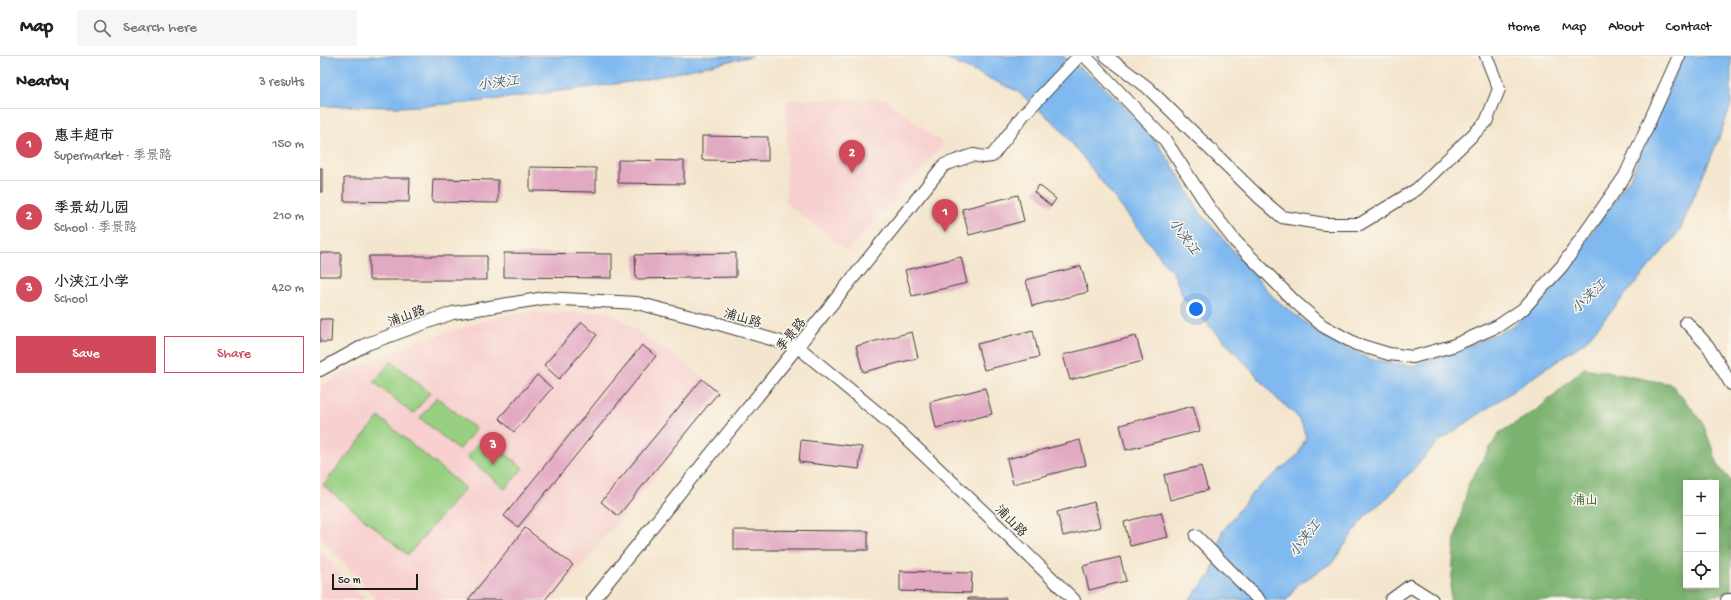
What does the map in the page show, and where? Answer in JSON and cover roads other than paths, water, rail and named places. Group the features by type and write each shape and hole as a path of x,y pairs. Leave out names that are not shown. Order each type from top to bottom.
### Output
{"street":[{"path":"1080,56 1166,140 1210,209 1235,241 1294,300 1323,326 1356,344 1389,354 1413,357 1452,346 1498,326 1523,309 1562,266 1625,176 1679,56"},
{"name":"季景路","path":"593,600 944,165 973,155 984,157 992,156 1024,114 1080,56"},
{"path":"1106,56 1147,87 1260,198 1282,217 1325,224 1360,224 1417,189 1486,122 1499,89 1486,56"},
{"name":"浦山路","path":"320,370 367,344 452,313 545,298 637,303 719,324 798,347 890,423 1074,600"},
{"path":"1686,322 1708,346 1731,384"},
{"path":"1196,536 1209,551 1259,600"},
{"path":"1392,600 1410,586 1432,600"}],"water":[{"name":"小浃江","path":"320,56 753,56 638,81 468,103 399,107 320,106"},
{"name":"小浃江","path":"940,56 1063,56 1098,81 1147,129 1177,172 1199,211 1275,299 1321,335 1369,359 1412,366 1460,349 1513,327 1568,267 1630,178 1683,56 1731,56 1731,105 1719,138 1679,232 1585,342 1438,442 1388,497 1364,517 1333,562 1296,586 1287,600 1189,600 1211,574 1222,532 1253,492 1298,455 1306,437 1301,422 1294,413 1277,399 1248,366 1184,299 1175,276 1060,128 1017,91"}],"place":[{"name":"季景幼儿园","path":"852,173"},
{"name":"惠丰超市","path":"945,232"},
{"name":"小浃江小学","path":"493,465"}],"park label":[{"name":"浦山","path":"1585,499"}]}
